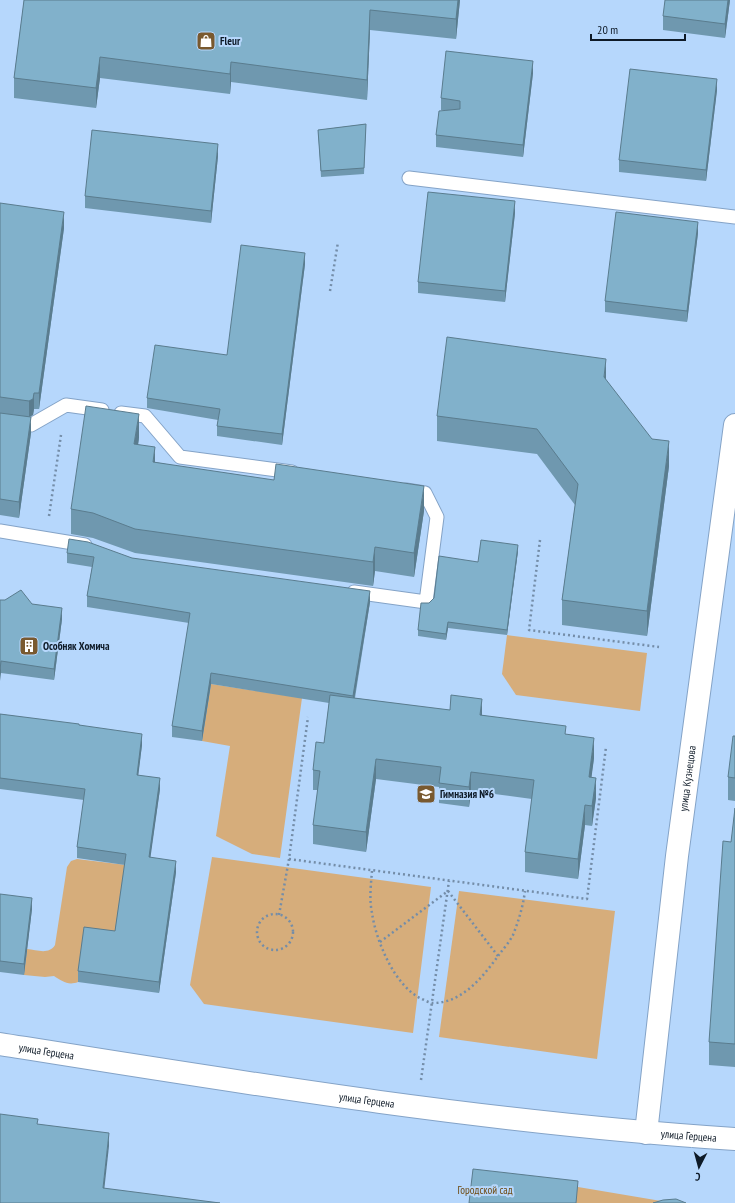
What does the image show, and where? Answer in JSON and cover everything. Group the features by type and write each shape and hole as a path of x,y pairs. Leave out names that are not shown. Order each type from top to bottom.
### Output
{"street":[{"name":"улица Кузнецова","path":"646,1133 677,856 735,425"},
{"name":"улица Герцена","path":"0,1044 163,1070 418,1106 646,1133 735,1139"}],"lane":[{"path":"409,178 735,217"},
{"path":"0,420 31,425 66,405 145,416 180,457 303,474"},
{"path":"339,590 426,602 437,517 425,493 395,488"},
{"path":"0,531 90,545 97,548"}],"path":[{"path":"330,291 338,242"},
{"path":"46,538 66,405"},
{"path":"540,540 529,630 659,647"},
{"path":"279,915 289,859 308,717"},
{"path":"289,859 587,899 606,747"},
{"path":"372,871 370,890 372,913 380,942 388,962 399,979 413,995 432,1003 450,1001 466,992 481,978 512,936 522,911 525,891"},
{"path":"418,1106 449,881"},
{"path":"448,891 498,956"},
{"path":"380,942 448,891"},
{"path":"273,914 279,915 285,917 292,925 292,936 286,946 271,949 265,946 258,936 259,924 262,919 267,916 273,914"}],"shaded area":[{"path":"507,635 647,653 640,711 516,695 502,674"},
{"path":"211,684 302,698 280,858 252,854 216,836 230,746 202,741"},
{"path":"212,857 431,887 413,1033 204,1004 190,985"},
{"path":"77,859 126,865 115,942 84,938 78,982 68,983 54,976 45,977 24,975 27,949 46,951 50,950 55,945 67,867 71,861"},
{"path":"459,891 615,911 597,1059 439,1037"},
{"path":"578,1187 673,1203 470,1203"}],"building":[{"path":"24,0 458,0 456,19 370,10 367,80 231,62 230,74 100,57 96,88 14,78"},
{"path":"665,0 728,0 725,24 663,16"},
{"path":"446,51 533,61 523,145 436,135 439,111 460,109 460,101 441,98"},
{"path":"630,69 717,79 706,170 619,160"},
{"path":"366,124 364,168 321,171 318,130"},
{"path":"92,130 218,144 211,211 85,196"},
{"path":"428,192 515,201 505,291 418,282"},
{"path":"0,203 64,212 39,393 34,393 33,399 29,401 0,397"},
{"path":"616,212 698,222 687,311 605,301"},
{"path":"241,245 305,253 282,434 217,426 220,409 147,398 155,345 227,355"},
{"path":"447,337 606,359 604,377 652,439 669,441 647,611 562,600 578,484 537,429 437,416"},
{"path":"86,406 139,414 134,444 155,447 153,462 274,480 276,464 424,486 414,553 375,547 373,562 135,529 93,513 71,509"},
{"path":"0,413 31,417 19,502 0,499"},
{"path":"69,539 88,542 132,558 370,591 353,696 211,673 202,731 172,726 190,613 87,596 94,557 67,553"},
{"path":"481,540 518,545 507,630 448,622 446,634 418,630 421,603 429,603 434,598 439,556 478,562"},
{"name":"Особняк Хомича","path":"21,590 32,604 62,608 54,669 1,661 0,670 0,600 5,600"},
{"path":"330,695 450,710 451,695 482,699 480,715 566,726 565,734 594,738 589,777 596,778 592,806 585,805 578,859 525,852 534,780 471,772 469,787 439,783 441,767 376,759 366,832 313,825 320,771 313,770 316,742 324,743"},
{"path":"0,714 142,734 137,775 160,778 149,857 176,861 159,982 78,971 84,927 115,931 126,854 77,847 85,789 0,778"},
{"path":"733,736 735,736 735,778 728,777"},
{"path":"735,808 735,1044 709,1042 723,841 731,842"},
{"path":"0,894 32,898 24,964 0,961"},
{"path":"0,1114 38,1119 37,1124 109,1133 103,1188 220,1203 0,1203"},
{"name":"Городской сад","path":"473,1169 578,1181 576,1203 469,1203"},
{"path":"676,1199 686,1203 653,1203 663,1200"}],"place":[{"name":"Fleur","path":"206,41"},
{"name":"Особняк Хомича","path":"29,646"},
{"name":"Гимназия №6","path":"426,794"}]}
